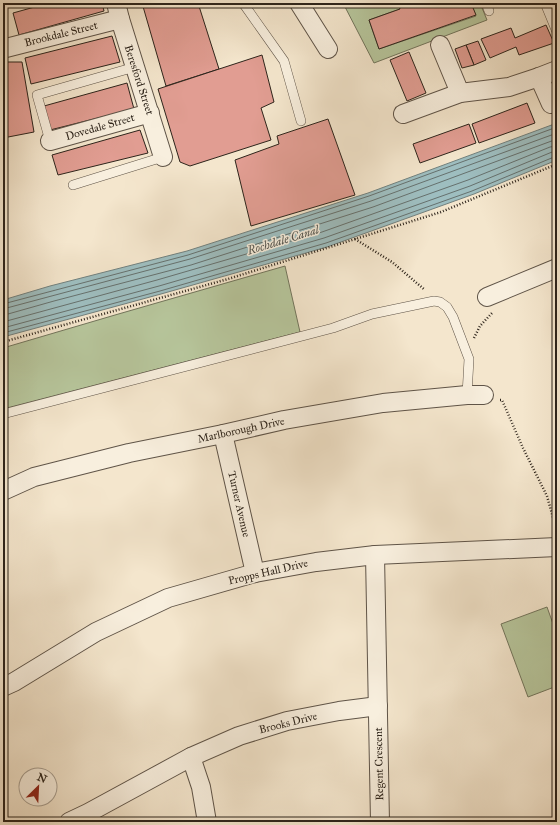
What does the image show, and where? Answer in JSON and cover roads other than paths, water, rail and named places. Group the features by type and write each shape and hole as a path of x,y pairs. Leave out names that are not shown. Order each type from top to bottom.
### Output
{"street":[{"path":"299,3 328,49"},
{"name":"Brookdale Street","path":"3,48 118,11"},
{"name":"Beresford Street","path":"118,11 163,157"},
{"path":"440,45 460,93"},
{"path":"403,114 460,93 509,87 557,70"},
{"path":"539,77 551,104"},
{"name":"Dovedale Street","path":"50,141 150,113"},
{"path":"487,297 557,268"},
{"name":"Marlborough Drive","path":"3,491 34,477 122,455 284,420 383,403 476,395"},
{"name":"Turner Avenue","path":"223,434 255,573"},
{"name":"Propps Hall Drive","path":"3,687 14,682 96,632 168,598 255,573 316,562 375,555 557,547"},
{"path":"375,555 378,706"},
{"name":"Brooks Drive","path":"69,822 191,756 239,736 287,721 339,711 378,706"},
{"name":"Regent Crescent","path":"378,706 380,822"},
{"path":"191,756 201,787 207,822"}],"lane":[{"path":"243,3 284,61 301,121"},
{"path":"545,3 557,32"},
{"path":"50,141 37,95 135,67"},
{"path":"73,185 163,157"},
{"path":"3,414 333,328 372,314 434,301 440,302 447,306 453,317 469,360 476,395"}],"water":[{"name":"Rochdale Canal","path":"557,123 557,160 474,194 327,247 3,337 3,300 50,286 187,251 368,193"}]}
